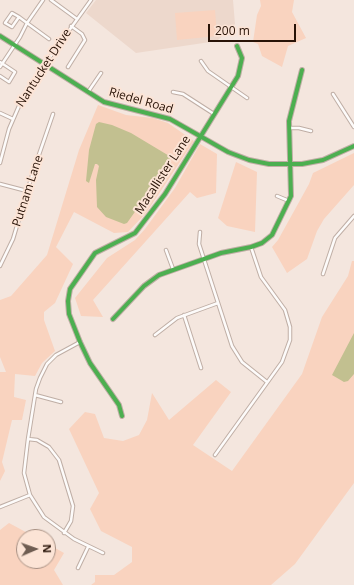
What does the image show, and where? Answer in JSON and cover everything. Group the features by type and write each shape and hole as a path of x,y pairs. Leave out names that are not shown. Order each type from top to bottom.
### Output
{"street":[{"path":"0,67 1,63 15,44 26,23 43,0"},
{"path":"51,0 76,19"},
{"name":"Nantucket Drive","path":"0,163 13,119 22,99 71,26 91,0"},
{"path":"18,17 12,27 5,23 12,13 18,17 49,39"},
{"path":"68,67 85,40 82,34 71,26"},
{"name":"Riedel Road","path":"0,36 15,44 88,93 113,105 166,118 178,123 239,157 270,164 291,165 322,160 354,146"},
{"name":"Macallister Lane","path":"122,416 119,404 90,363 80,342 68,307 68,295 72,284 91,257 98,250 125,239 139,228 165,194 238,76 242,62 241,54 237,46"},
{"path":"202,61 208,71 232,86 247,98"},
{"path":"0,76 9,82 15,72 1,63"},
{"path":"113,319 149,282 172,268 227,251 251,248 262,243 272,235 290,201 292,187 290,116 302,70"},
{"path":"88,93 101,73"},
{"path":"173,92 183,94 214,114"},
{"path":"333,94 354,127"},
{"path":"0,113 13,119"},
{"name":"Putnam Lane","path":"0,266 13,238 53,114"},
{"path":"290,128 311,131"},
{"path":"0,184 27,191"},
{"path":"276,196 290,201"},
{"path":"323,274 336,238 354,216"},
{"path":"200,232 198,240 232,346 238,358 248,368 267,382"},
{"path":"215,454 282,362 288,348 290,327 282,305 258,272 251,248"},
{"path":"166,250 172,268"},
{"path":"155,335 167,324 184,315 218,304"},
{"path":"184,315 201,368"},
{"path":"80,342 64,349 50,361 40,378 35,395 24,467 30,495 44,517 64,533 88,547 103,553"},
{"path":"35,395 61,402"},
{"path":"28,439 37,440 49,447 59,460 74,506 71,521 64,533"},
{"path":"0,507 30,495"},
{"path":"78,568 88,547"}],"shaded area":[{"path":"96,0 233,0 235,24 217,41 136,53 86,13"},
{"path":"260,0 294,0 292,12 306,38 288,46 282,67 262,56 258,44 253,42 257,15 261,6"},
{"path":"215,10 217,36 177,40 175,13"},
{"path":"98,105 126,115 153,118 168,123 194,141 146,213 128,232 114,233 74,212 56,247 73,264 55,303 44,312 44,320 55,351 42,363 35,376 15,374 14,397 26,400 22,420 12,420 2,462 5,471 0,481 0,372 6,372 0,357 0,300 11,296 47,255 79,150"},
{"path":"99,122 112,125 131,133 171,157 164,171 127,223 124,224 106,217 97,207 96,180 99,166 97,164 95,164 89,183 86,181 89,150 96,124"},
{"path":"200,144 217,154 216,193 197,198 190,192 93,300 103,317 81,316 75,298 107,258 135,240 145,229 175,188"},
{"path":"354,153 354,185 324,219 317,231 307,259 287,273 272,247 278,240 309,184 313,173"},
{"path":"236,162 257,172 255,232 227,226 218,218"},
{"path":"352,261 354,261 354,483 295,564 271,585 91,585 95,582 95,575 114,575 132,562 132,547 101,531 90,509 99,493 69,429 85,412 95,414 104,438 123,441 139,435 147,420 152,393 169,420 216,380 231,392 193,445 232,471 302,374 322,317 348,276"},
{"path":"354,333 354,374 348,381 344,382 332,375"},
{"path":"9,523 20,529 16,529 16,569 55,569 63,585 0,585 0,530"},
{"path":"56,548 64,553 56,567"}],"traffic: fast":[{"path":"0,36 104,102 170,119 228,152 249,160 269,164 302,164 323,160 354,146"},
{"path":"122,416 119,405 90,363 80,342 69,314 68,301 70,289 95,253 135,233 165,194 238,76 242,58 237,46"},
{"path":"113,319 144,286 159,275 221,253 251,247 262,243 272,235 291,196 289,121 302,70"}]}
